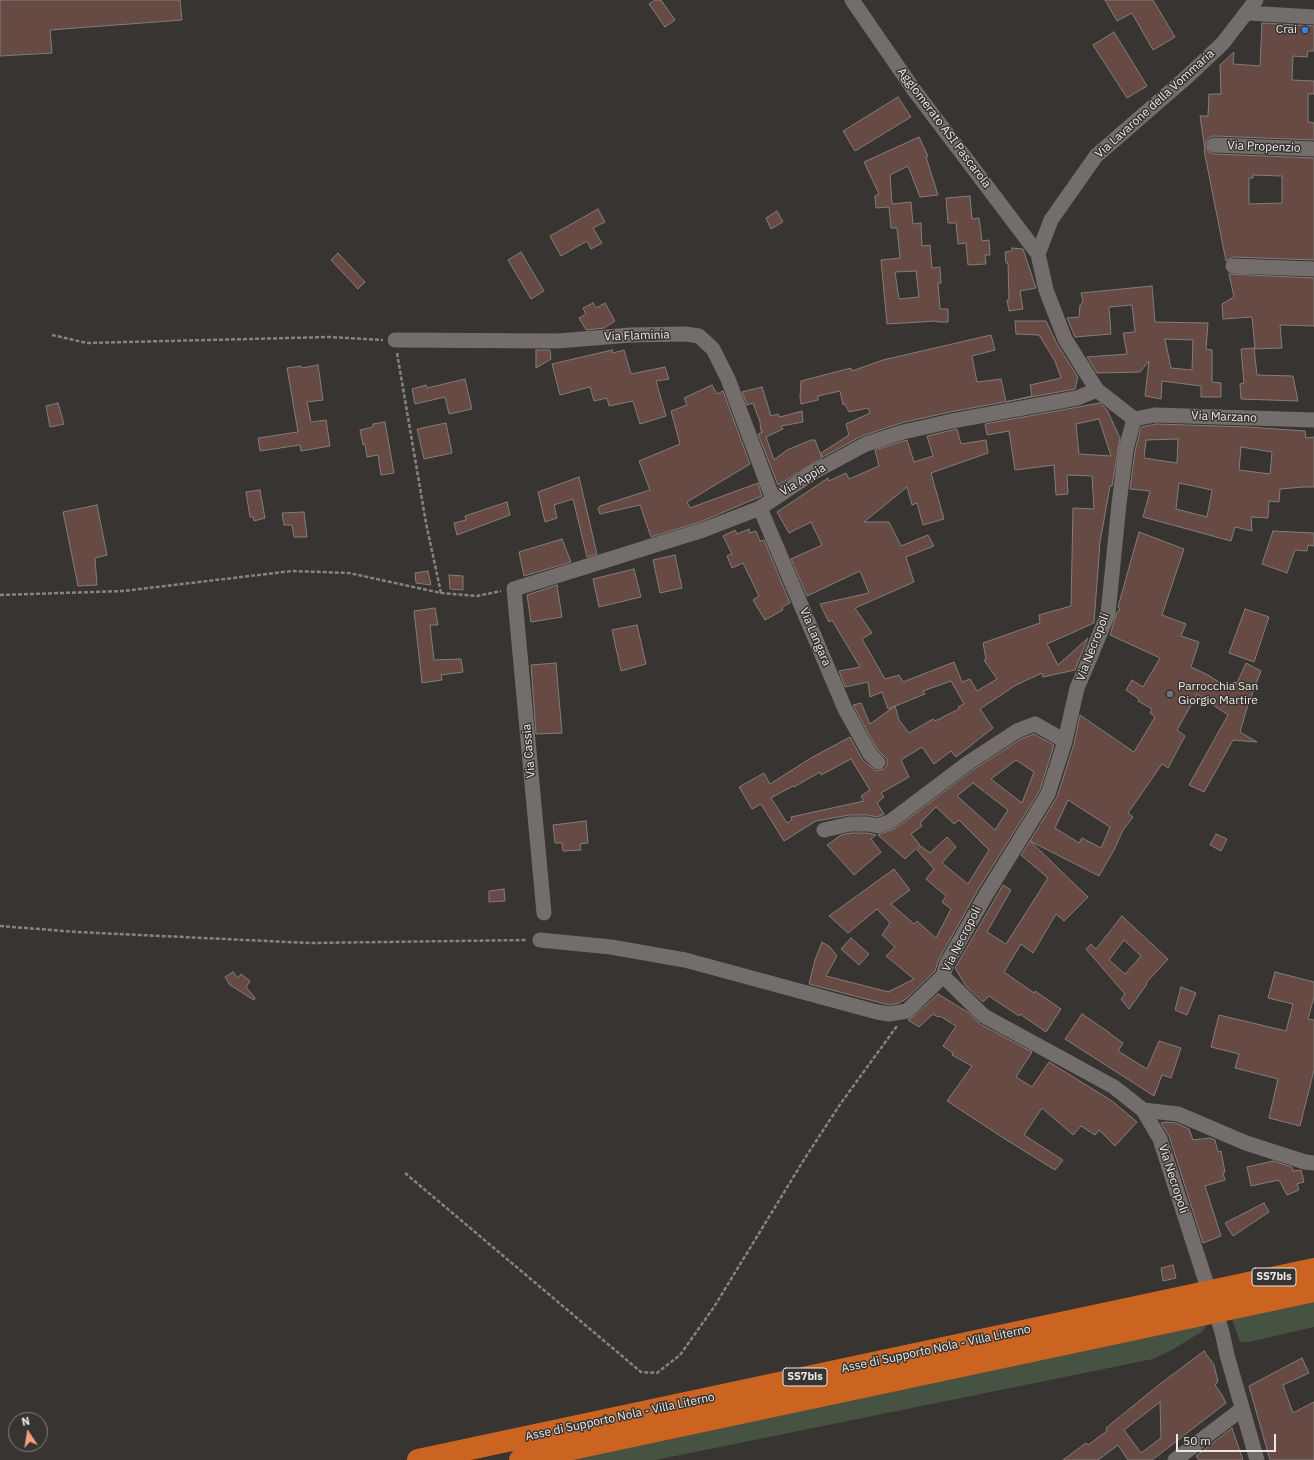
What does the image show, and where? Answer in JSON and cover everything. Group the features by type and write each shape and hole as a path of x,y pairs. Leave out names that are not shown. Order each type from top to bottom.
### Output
{"highway":[{"name":"Asse di Supporto Nola - Villa Literno","path":"418,1460 1314,1269"},
{"name":"Asse di Supporto Nola - Villa Literno","path":"520,1460 1314,1291"}],"street":[{"name":"Agglomerato ASI Pascarola","path":"852,0 914,90 1038,254"},
{"name":"Via Lavarone della Vommaria","path":"1038,254 1051,220 1096,156 1188,76 1223,43 1256,0"},
{"path":"1247,13 1314,17"},
{"name":"Via Propenzio","path":"1214,145 1314,149"},
{"path":"1038,254 1046,290 1065,339 1097,390 1134,419"},
{"path":"1233,266 1314,269"},
{"name":"Via Flaminia","path":"395,340 558,341 631,335 685,334 699,336 713,349 728,379 773,499"},
{"name":"Via Appia","path":"514,589 703,530 760,508 814,472 866,444 903,432 952,421 1077,398 1097,390"},
{"name":"Via Marzano","path":"1134,419 1155,415 1314,420"},
{"name":"Via Necropoli","path":"1134,419 1126,449 1108,614 1088,665 1077,688 1065,741 1048,794 987,892 947,963 943,976 984,1016 1114,1087 1143,1110 1160,1139 1222,1332 1227,1355 1257,1460"},
{"name":"Via Langara","path":"760,508 845,708 870,754 878,762"},
{"name":"Via Cassia","path":"514,589 544,913"},
{"path":"824,830 850,824 868,824 878,826 892,821 968,763 1017,731 1035,724 1065,741"},
{"path":"540,940 611,947 685,960 889,1014 907,1011 943,976"},
{"path":"1143,1110 1178,1114 1246,1143 1306,1162 1314,1163"},
{"path":"1175,1460 1242,1409"}],"path":[{"path":"52,335 87,343 329,337 395,340 426,523 441,594"},
{"path":"0,595 123,591 292,571 349,573 441,594 477,596 514,589"},
{"path":"0,926 77,932 309,943 502,939 540,940"},
{"path":"405,1173 641,1372 657,1373 680,1355 714,1307 833,1115 907,1011"}],"green space":[{"path":"1314,1301 1314,1327 1249,1342 1240,1342 1232,1319"},
{"path":"1207,1324 1203,1331 1172,1350 1153,1359 656,1460 566,1460"}],"building":[{"path":"0,0 180,0 182,20 50,30 52,53 0,56"},
{"path":"655,0 661,0 675,20 665,27 649,4"},
{"path":"1105,0 1153,0 1175,37 1153,50 1132,13 1117,21"},
{"path":"1262,23 1314,26 1314,51 1308,51 1307,57 1293,56 1292,80 1314,81 1314,94 1308,94 1308,122 1314,123 1314,140 1214,136 1207,140 1205,145 1209,152 1214,154 1314,158 1314,260 1233,257 1226,261 1204,150 1200,116 1208,116 1209,94 1221,94 1220,65 1234,52 1233,64 1260,66","holes":["1253,175 1282,176 1282,203 1249,204 1249,178 1253,178"]},
{"path":"1114,32 1147,86 1127,98 1093,45"},
{"path":"898,97 911,117 855,151 843,131"},
{"path":"919,137 928,156 926,157 938,195 920,197 908,166 890,175 892,204 911,202 913,224 921,223 922,246 930,245 932,268 940,267 941,283 938,283 940,309 948,309 948,322 937,321 887,324 881,260 900,258 897,228 891,228 889,207 876,208 875,196 879,194 864,162","holes":["916,271 919,297 899,299 895,272"]},
{"path":"970,196 972,219 979,218 982,241 989,240 990,255 985,255 986,264 968,265 966,243 958,244 956,223 948,223 946,198"},
{"path":"598,209 605,222 593,228 602,243 591,249 587,241 561,256 550,236"},
{"path":"777,211 783,222 771,229 766,218"},
{"path":"1012,248 1023,249 1036,288 1020,291 1023,309 1009,311 1007,300 1009,300 1008,263 1006,263 1005,252 1012,251"},
{"path":"521,252 544,291 531,299 508,260"},
{"path":"338,253 365,282 358,289 331,260"},
{"path":"1229,274 1314,278 1314,326 1280,325 1282,348 1255,349 1252,317 1223,319 1222,304 1234,297"},
{"path":"1152,286 1155,322 1208,323 1206,349 1212,350 1212,382 1221,383 1221,397 1201,397 1201,386 1162,381 1161,399 1145,396 1149,361 1140,372 1097,373 1087,357 1127,354 1123,333 1135,332 1132,305 1109,307 1111,334 1075,337 1067,318 1079,317 1080,305 1083,302 1081,293","holes":["1165,339 1193,340 1192,370 1171,368"]},
{"path":"593,303 596,308 605,303 615,321 604,328 586,330 579,318 586,314 583,308"},
{"path":"1015,321 1046,321 1057,344 1078,377 1075,389 1012,400 1032,396 1030,385 1061,378 1055,361 1039,335 1016,334"},
{"path":"991,335 995,350 972,356 977,382 1001,379 1006,402 901,423 862,436 823,457 821,453 849,435 846,424 870,413 868,408 849,412 845,404 843,405 840,391 818,396 818,400 801,404 800,396 801,381 851,368 852,371 883,360"},
{"path":"1254,348 1257,375 1293,376 1298,401 1241,399 1240,384 1244,383 1241,349"},
{"path":"536,350 550,350 551,359 536,368"},
{"path":"612,350 613,353 624,350 631,374 665,367 669,379 656,381 666,416 640,424 633,401 609,406 607,398 594,401 590,387 560,395 552,364"},
{"path":"318,365 323,400 307,402 311,422 326,420 330,446 301,451 300,445 260,451 258,438 298,432 287,368 301,366 302,368"},
{"path":"465,379 472,409 449,414 445,397 415,404 412,389 426,385 427,388"},
{"path":"712,385 717,394 723,391 750,464 687,502 690,508 758,483 762,496 700,522 651,537 640,505 600,514 598,508 600,506 650,490 639,461 680,444 671,411 687,405 684,398"},
{"path":"762,387 771,416 778,414 780,417 802,411 803,422 781,426 783,429 766,437 774,460 787,450 811,440 815,440 822,458 778,485 758,434 763,432 761,431 760,422 753,403 747,405 742,392"},
{"path":"58,403 64,424 50,427 46,406"},
{"path":"1100,403 1107,410 1120,438 1112,486 1110,486 1100,542 1094,623 1047,644 1058,665 1088,638 1075,670 1043,677 1042,673 1016,685 980,709 993,728 956,757 951,751 934,764 922,747 901,760 909,777 881,793 884,797 877,803 884,814 877,817 868,815 850,815 816,821 784,841 761,804 752,809 739,787 764,773 770,784 811,758 850,737 862,759 876,771 884,769 887,765 887,759 877,749 853,705 861,703 870,724 894,706 888,709 882,692 870,697 868,682 845,687 839,671 860,667 832,620 829,622 820,604 869,593 860,571 807,596 791,559 822,545 811,522 789,533 777,512 828,478 829,481 846,473 849,479 879,466 875,450 907,440 914,462 933,456 927,436 957,429 961,444 986,440 988,453 931,473 944,519 923,525 917,503 912,505 907,487 864,522 889,522 901,546 928,535 934,546 906,557 914,582 855,608 872,633 862,639 885,679 899,675 903,682 954,662 962,682 970,679 977,691 997,679 984,660 986,659 983,643 1040,623 1039,615 1071,606 1073,508 1094,509 1092,476 1067,475 1068,494 1056,495 1054,465 1015,470 1009,431 987,435 985,424","holes":["1099,419 1111,456 1079,454 1076,424","951,681 964,704 958,707 959,709 935,721 933,719 909,733 899,720 895,706 925,694 923,691","851,759 870,790 861,796 864,801 791,817 792,820 787,823 771,798 820,772 821,775"]},
{"path":"385,422 394,473 381,475 378,455 367,457 365,444 363,445 360,430 373,427 373,424"},
{"path":"446,423 452,453 424,459 417,429"},
{"path":"1156,424 1248,427 1305,431 1306,438 1314,437 1314,487 1280,489 1279,502 1269,501 1268,518 1251,517 1252,531 1235,527 1231,541 1143,517 1150,491 1130,489 1135,451 1141,427","holes":["1178,439 1177,463 1144,458 1146,440","1241,447 1272,452 1270,474 1239,470","1179,483 1212,490 1207,517 1176,509"]},
{"path":"579,477 597,554 587,557 573,499 554,505 557,518 545,522 538,492"},
{"path":"260,490 265,518 254,521 253,517 250,517 246,492"},
{"path":"507,502 510,515 457,535 454,523 466,520 465,516"},
{"path":"97,505 107,555 95,558 97,585 78,586 63,512"},
{"path":"304,512 307,537 294,537 292,525 284,525 282,513"},
{"path":"749,529 750,533 756,531 760,541 764,540 790,603 782,607 783,610 765,620 753,600 759,596 743,563 732,568 727,556 732,554 723,536 735,530 737,534"},
{"path":"1273,531 1314,533 1314,546 1308,545 1307,551 1295,550 1287,573 1262,564"},
{"path":"1139,532 1184,549 1162,615 1186,624 1181,636 1199,642 1191,667 1208,675 1231,690 1234,682 1237,683 1246,663 1261,671 1240,732 1257,742 1233,740 1204,792 1189,785 1228,715 1197,694 1177,730 1185,736 1168,768 1162,764 1128,813 1133,817 1123,830 1114,850 1099,876 1030,841 1057,797 1074,744 1080,715 1134,752 1155,717 1150,713 1152,709 1138,701 1139,699 1126,690 1132,680 1143,687 1160,658 1110,635 1117,612 1120,610 1118,607","holes":["1068,800 1110,827 1101,848 1082,838 1079,843 1055,828"]},
{"path":"562,539 571,562 524,576 519,552"},
{"path":"675,555 682,588 660,593 653,560"},
{"path":"634,569 641,597 599,607 593,579"},
{"path":"428,571 431,585 416,583 415,573"},
{"path":"449,575 463,576 463,590 450,589"},
{"path":"557,585 562,617 531,622 527,595"},
{"path":"435,608 438,625 430,625 434,660 461,659 463,672 441,675 442,680 422,683 414,611"},
{"path":"1245,609 1269,617 1254,662 1229,653"},
{"path":"637,625 646,664 621,671 612,630"},
{"path":"556,663 562,733 536,734 531,665"},
{"path":"1034,734 1054,745 1040,790 979,888 939,959 935,971 906,999 899,1003 889,1005 809,984 815,960 822,942 830,947 837,956 826,976 888,992 914,979 886,956 895,947 882,935 890,923 877,909 848,933 829,916 894,869 910,890 891,904 914,924 917,921 936,938 951,909 942,902 946,896 926,879 934,869 917,850 921,846 930,853 947,837 956,847 942,863 968,884 989,850 959,820 954,824 936,807 920,823 922,826 911,834 920,845 905,859 878,835 896,828 973,770 1021,739","holes":["1016,760 1034,772 1022,803 991,779","973,783 1008,810 995,830 957,796"]},
{"path":"586,821 588,843 580,844 581,850 563,851 562,843 555,843 553,825"},
{"path":"851,833 867,833 876,835 871,839 881,852 854,875 827,845 841,835"},
{"path":"1216,834 1227,839 1221,851 1210,845"},
{"path":"1030,841 1088,897 1064,921 1056,914 1033,953 1021,944 1004,972 1034,993 1035,991 1061,1009 1046,1032 1020,1014 1019,1016 989,996 983,1002 966,986 955,968 1003,885 1011,890 987,932 1006,944 1048,878 1021,855"},
{"path":"504,889 505,901 489,902 489,891"},
{"path":"1122,916 1168,959 1146,983 1147,984 1129,1009 1121,999 1125,994 1086,949 1091,944 1096,949","holes":["1124,940 1141,956 1125,974 1109,960"]},
{"path":"851,938 869,954 859,965 841,949"},
{"path":"233,972 238,978 241,974 250,981 246,987 255,998 254,1000 230,985 225,977"},
{"path":"1275,972 1314,982 1314,997 1308,1019 1314,1020 1314,1070 1300,1126 1269,1118 1278,1079 1235,1068 1239,1054 1211,1047 1219,1015 1286,1031 1293,1004 1268,998"},
{"path":"1181,987 1196,993 1187,1015 1175,1010"},
{"path":"938,994 969,1013 980,1024 1032,1052 1016,1077 1032,1087 1049,1062 1112,1101 1137,1122 1115,1146 1099,1130 1095,1135 1081,1126 1073,1135 1042,1108 1024,1135 1063,1160 1055,1170 1005,1139 947,1101 972,1066 952,1055 953,1053 943,1046 956,1026 940,1016 938,1017 933,1014 919,1027 908,1020"},
{"path":"1082,1014 1123,1043 1118,1051 1147,1069 1159,1041 1181,1048 1171,1078 1162,1075 1154,1096 1065,1039"},
{"path":"1161,1123 1176,1123 1189,1129 1193,1140 1210,1138 1215,1140 1218,1152 1221,1151 1225,1180 1205,1186 1221,1236 1203,1243 1169,1136"},
{"path":"1273,1161 1292,1167 1293,1171 1301,1170 1304,1182 1297,1184 1299,1190 1287,1195 1279,1180 1251,1186 1247,1167"},
{"path":"1264,1203 1269,1212 1233,1236 1225,1223"},
{"path":"1173,1265 1176,1278 1163,1281 1161,1268"},
{"path":"1204,1351 1214,1365 1218,1382 1215,1385 1226,1403 1152,1460 1128,1460 1118,1445 1098,1460 1063,1460 1086,1443 1088,1445 1107,1431 1106,1428 1160,1384","holes":["1160,1402 1161,1438 1141,1453 1124,1430"]},
{"path":"1302,1358 1309,1373 1283,1385 1293,1413 1314,1402 1314,1460 1270,1460 1249,1386"},
{"path":"1232,1428 1243,1460 1199,1460 1196,1456"}],"place":[{"name":"Crai","path":"1305,30"},
{"name":"Parrocchia San Giorgio Martire","path":"1170,694"}]}
